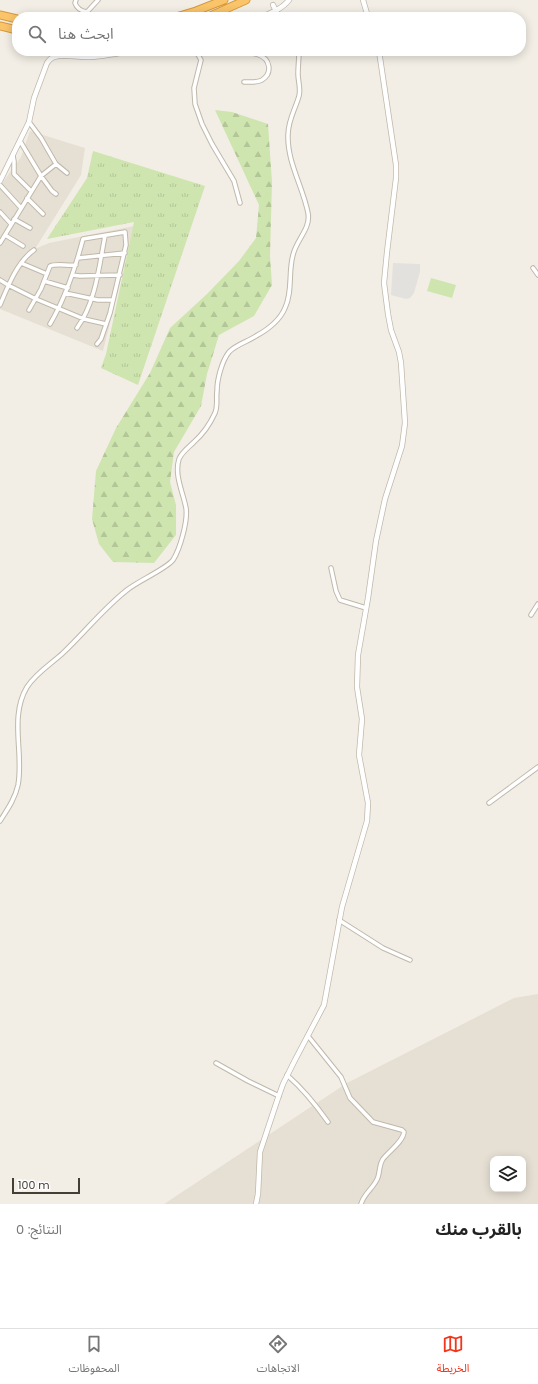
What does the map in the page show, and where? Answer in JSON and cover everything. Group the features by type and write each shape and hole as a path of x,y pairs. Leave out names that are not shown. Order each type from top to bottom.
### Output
{"highway":[{"path":"193,12 224,0"},
{"path":"219,12 246,0"},
{"path":"0,15 12,19"},
{"path":"0,26 12,29"}],"street":[{"path":"76,0 74,3 76,6 81,11 87,12 98,0"},
{"path":"273,5 276,11 289,0"},
{"path":"363,0 367,12"},
{"path":"0,181 29,122 34,98 47,63 50,59 54,57 66,56 106,56"},
{"path":"198,56 201,60 201,64 194,88 195,104 202,124 212,144 234,181 240,203"},
{"path":"244,82 257,82 263,79 269,69 266,60 261,56"},
{"path":"0,822 8,811 18,785 20,762 17,724 24,694 36,676 61,654 114,600 135,584 172,561 183,533 187,511 179,484 179,458 201,435 213,417 217,405 218,384 223,364 228,354 234,348 256,336 272,324 285,311 290,289 292,255 295,247 305,232 309,219 290,155 288,141 289,123 300,92 298,76 299,56"},
{"path":"256,1204 258,1194 260,1152 288,1075 321,1012 326,999 339,920 367,821 367,794 360,760 359,746 362,719 356,677 358,655 379,527 385,499 402,446 405,423 401,363 399,352 391,330 384,283 396,178 396,165 380,56"},
{"path":"29,122 41,138 56,164 67,173"},
{"path":"20,141 41,176 56,194"},
{"path":"13,156 14,174 31,191"},
{"path":"1,240 41,176 56,164"},
{"path":"0,185 21,208"},
{"path":"27,198 43,214"},
{"path":"0,212 11,224"},
{"path":"14,219 30,228"},
{"path":"50,324 60,308 68,288 76,265 82,239 125,232 126,245 120,275 106,324 101,339 97,344"},
{"path":"5,235 24,246"},
{"path":"77,328 84,319 91,299 105,236"},
{"path":"0,304 8,285 21,263 34,250"},
{"path":"78,258 101,254 125,253"},
{"path":"21,263 47,274"},
{"path":"29,310 36,299 50,266 55,264 67,266 76,265"},
{"path":"533,268 538,275"},
{"path":"72,275 120,275"},
{"path":"0,280 36,299 84,319 106,324"},
{"path":"44,281 68,288"},
{"path":"66,293 91,299 113,300"},
{"path":"331,568 336,591 340,600 366,608"},
{"path":"531,615 538,604"},
{"path":"489,803 538,767"},
{"path":"339,920 383,948 410,960"},
{"path":"308,1036 341,1077 350,1098 373,1122 402,1130 404,1132 402,1138 380,1164 378,1178 366,1193 361,1204"},
{"path":"216,1063 248,1082 280,1096"},
{"path":"288,1075 318,1108 328,1122"}],"shaded area":[{"path":"30,131 85,148 81,175 35,249 49,243 134,226 103,351 0,309 0,186 21,157"},
{"path":"393,263 420,264 420,272 414,293 410,298 406,299 391,295"},
{"path":"538,994 538,1204 164,1204 347,1083 514,998"}],"green space":[{"path":"215,110 232,112 268,124 272,182 270,256 272,285 254,316 219,335 207,374 201,406 174,452 170,482 176,505 176,535 154,563 113,562 99,544 92,519 96,471 116,428 150,373 170,328 207,294 239,261 256,238 259,205"},
{"path":"93,151 205,186 138,385 101,368 106,354 134,222 47,239 87,178"},
{"path":"431,278 456,285 452,298 427,291"}]}
